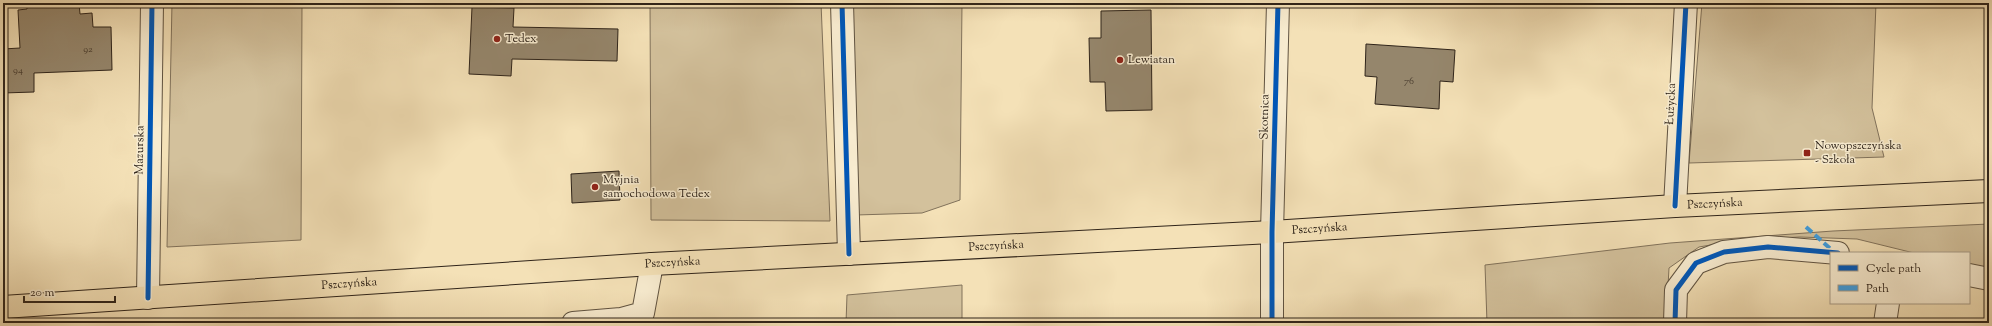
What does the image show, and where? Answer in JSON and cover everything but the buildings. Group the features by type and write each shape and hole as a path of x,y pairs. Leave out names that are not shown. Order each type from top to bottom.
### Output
{"main road":[{"name":"Pszczyńska","path":"3,307 652,264 1272,232 1675,206 1989,191"}],"street":[{"name":"Mazurska","path":"148,298 152,3"},
{"path":"842,3 849,254"},
{"name":"Skotnica","path":"1272,323 1272,232 1278,3"},
{"name":"Łużycka","path":"1675,206 1686,3"},
{"path":"1675,323 1676,290 1696,263 1724,252 1768,247 1830,252"},
{"path":"573,323 621,319 643,313 652,264"},
{"path":"1970,275 1989,280"},
{"path":"1885,323 1888,304"}],"shaded area":[{"path":"172,3 302,3 301,240 167,247"},
{"path":"650,3 821,3 830,221 651,220"},
{"path":"852,3 962,3 960,200 922,213 856,215"},
{"path":"1702,3 1876,3 1872,108 1884,157 1689,163"},
{"path":"1989,224 1989,269 1970,265 1970,252 1910,252 1857,239 1800,237 1739,240 1699,247 1669,268 1666,323 1487,323 1485,265 1670,243 1833,231"},
{"path":"962,285 962,323 846,323 847,295"}],"marked path":[{"path":"1806,227 1834,252"}],"cycle path":[{"path":"148,298 152,3"},
{"path":"842,3 849,254"},
{"path":"1272,323 1272,232 1278,3"},
{"path":"1675,206 1686,3"},
{"path":"1675,323 1676,290 1696,263 1724,252 1768,247 1830,252"}],"place":[{"name":"Tedex","path":"497,39"},
{"name":"Lewiatan","path":"1120,60"},
{"name":"Nowopszczyńska - Szkoła","path":"1807,153"},
{"name":"Myjnia samochodowa Tedex","path":"595,187"}]}
